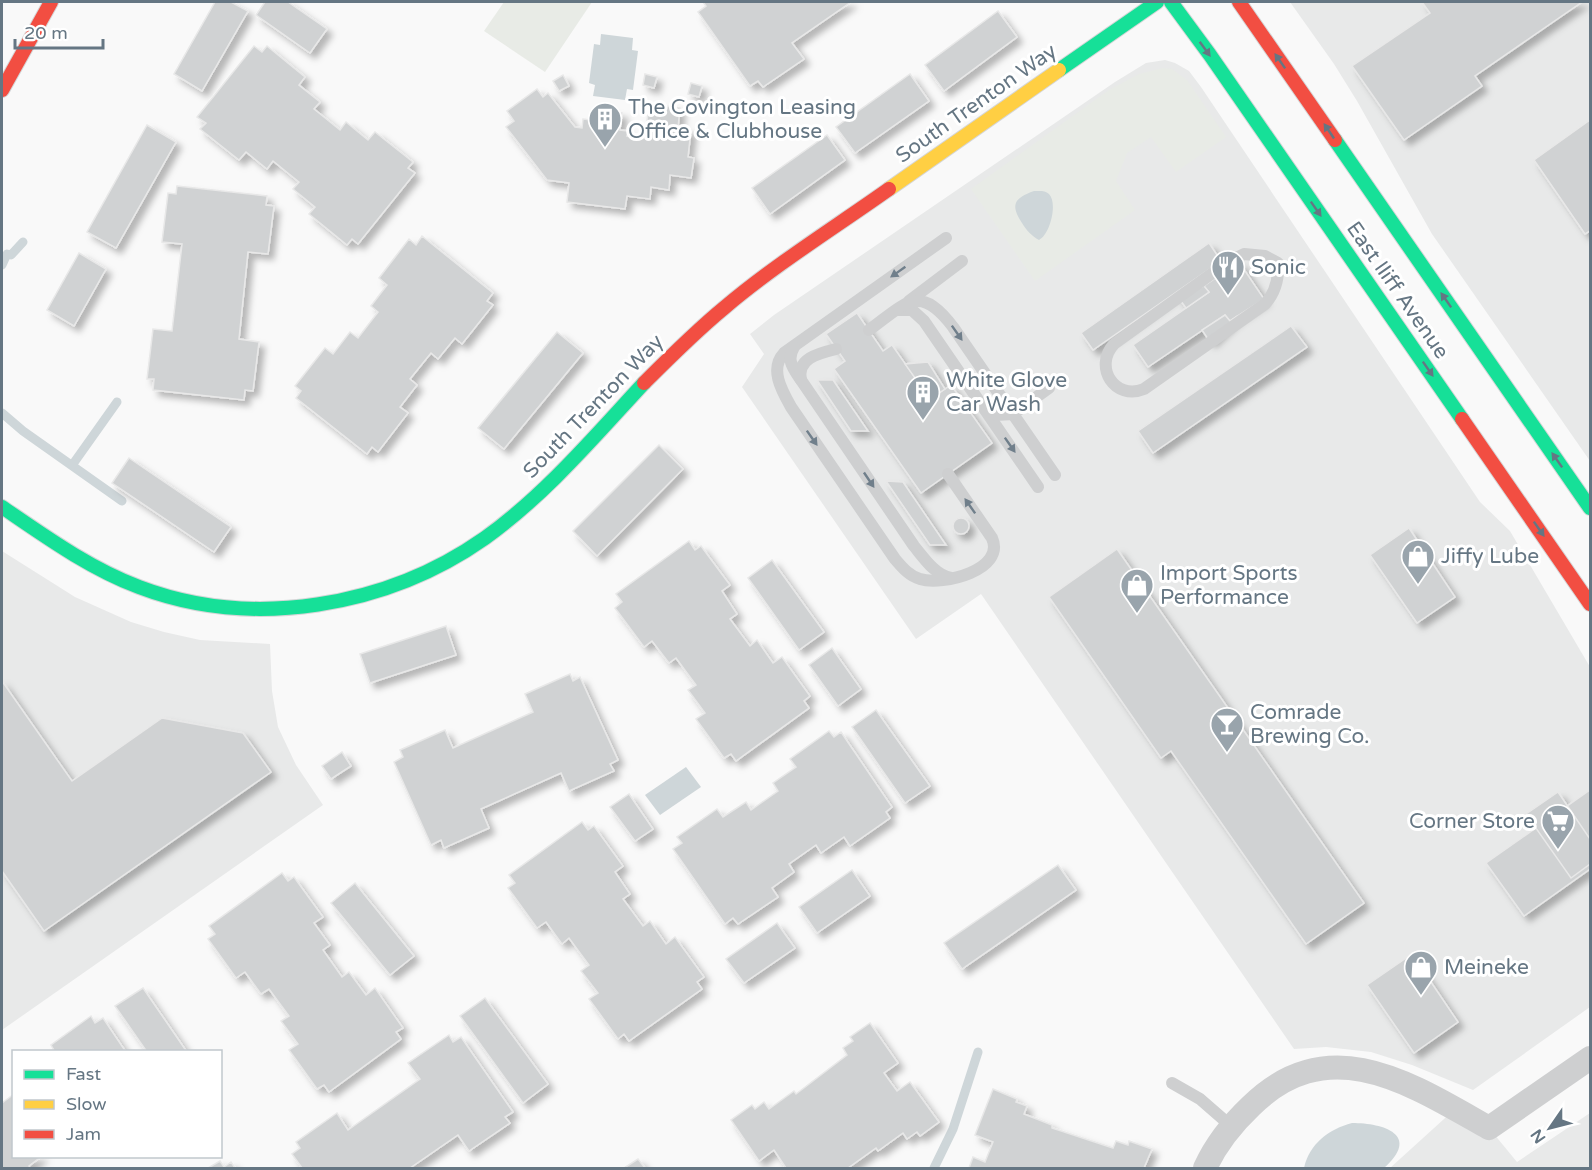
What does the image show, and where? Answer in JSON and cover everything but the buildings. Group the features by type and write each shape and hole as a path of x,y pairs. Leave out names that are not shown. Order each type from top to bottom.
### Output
{"street":[{"path":"2,90 51,2"},
{"name":"South Trenton Way","path":"2,507 41,534 107,573 157,592 206,603 270,608 319,606 366,596 419,576 464,552 518,512 673,353 727,306 904,178 1157,2"},
{"name":"East Iliff Avenue","path":"1171,2 1590,604"},
{"name":"East Iliff Avenue","path":"1239,2 1590,508"},
{"path":"1205,1168 1231,1126 1258,1099 1279,1083 1305,1071 1330,1066 1349,1068 1389,1078 1431,1096 1489,1128 1590,1058"}],"lane":[{"path":"946,238 784,353 777,363 781,388 791,407 887,547 904,569 918,579 932,581 959,578 986,562 993,554 995,546 988,532 948,474"},
{"path":"1254,254 1278,262 1274,291 1264,304 1153,384 1137,392 1130,392 1113,384 1105,369 1108,350 1236,257 1254,254"},
{"path":"869,330 962,261"},
{"path":"908,302 924,301 941,312 1055,475"},
{"path":"894,312 908,308 917,313 1038,487"},
{"path":"797,344 790,357 790,362 914,546 935,570 946,577 959,578"},
{"path":"801,380 800,368 806,361 836,348"},
{"path":"981,404 996,416 1013,414 1049,388"},
{"path":"1172,1083 1200,1099 1231,1126"}],"shaded area":[{"path":"504,2 592,2 545,72 484,31"},
{"path":"1290,2 1590,2 1590,461 1432,234 1357,101"},
{"path":"601,34 633,38 632,50 638,51 633,90 627,89 625,100 593,96 595,85 589,83 594,44 600,45"},
{"path":"1165,60 1189,71 1201,87 1480,502 1510,531 1590,667 1590,1007 1473,1090 1412,1065 1371,1052 1326,1047 1294,1049 981,594 916,639 742,387 764,354 750,334 774,315 1115,82 1146,63"},
{"path":"1163,68 1172,69 1187,80 1226,137 1176,172 1151,137 1127,153 1116,181 1135,210 1035,281 971,189 1109,90 1139,74"},
{"path":"1034,191 1049,194 1053,204 1052,219 1043,237 1039,240 1025,228 1015,207 1018,199"},
{"path":"2,551 75,597 131,622 200,640 270,644 272,691 278,727 296,765 323,805 2,1030"},
{"path":"686,767 701,787 660,815 645,795"},
{"path":"1455,1109 1489,1128 1517,1162 1590,1113 1590,1168 1390,1168"},
{"path":"1352,1123 1376,1125 1394,1133 1399,1139 1395,1157 1384,1168 1304,1168 1310,1152 1321,1139 1336,1129"}],"waterway":[{"path":"2,265 7,254 11,255 23,242"},
{"path":"73,464 117,402"},
{"path":"2,413 23,431 122,501"},
{"path":"934,1168 953,1129 978,1052"}],"traffic: fast":[{"path":"1059,70 1157,2"},
{"path":"1171,2 1462,419"},
{"path":"1335,140 1590,508"},
{"path":"2,507 85,561 139,587 182,600 227,607 272,609 318,604 362,595 405,581 447,562 485,538 548,484 644,383"}],"traffic: slow":[{"path":"889,189 1059,70"}],"traffic: jam":[{"path":"2,90 51,2"},
{"path":"1239,2 1335,140"},
{"path":"644,383 693,335 744,292 889,189"},
{"path":"1462,419 1590,604"}],"place":[{"name":"The Covington Leasing Office & Clubhouse","path":"605,148"},
{"name":"Sonic","path":"1228,296"},
{"name":"White Glove Car Wash","path":"923,421"},
{"name":"Jiffy Lube","path":"1418,585"},
{"name":"Import Sports Performance","path":"1137,614"},
{"name":"Comrade Brewing Co.","path":"1227,753"},
{"name":"Corner Store","path":"1558,850"},
{"name":"Meineke","path":"1421,996"}]}
